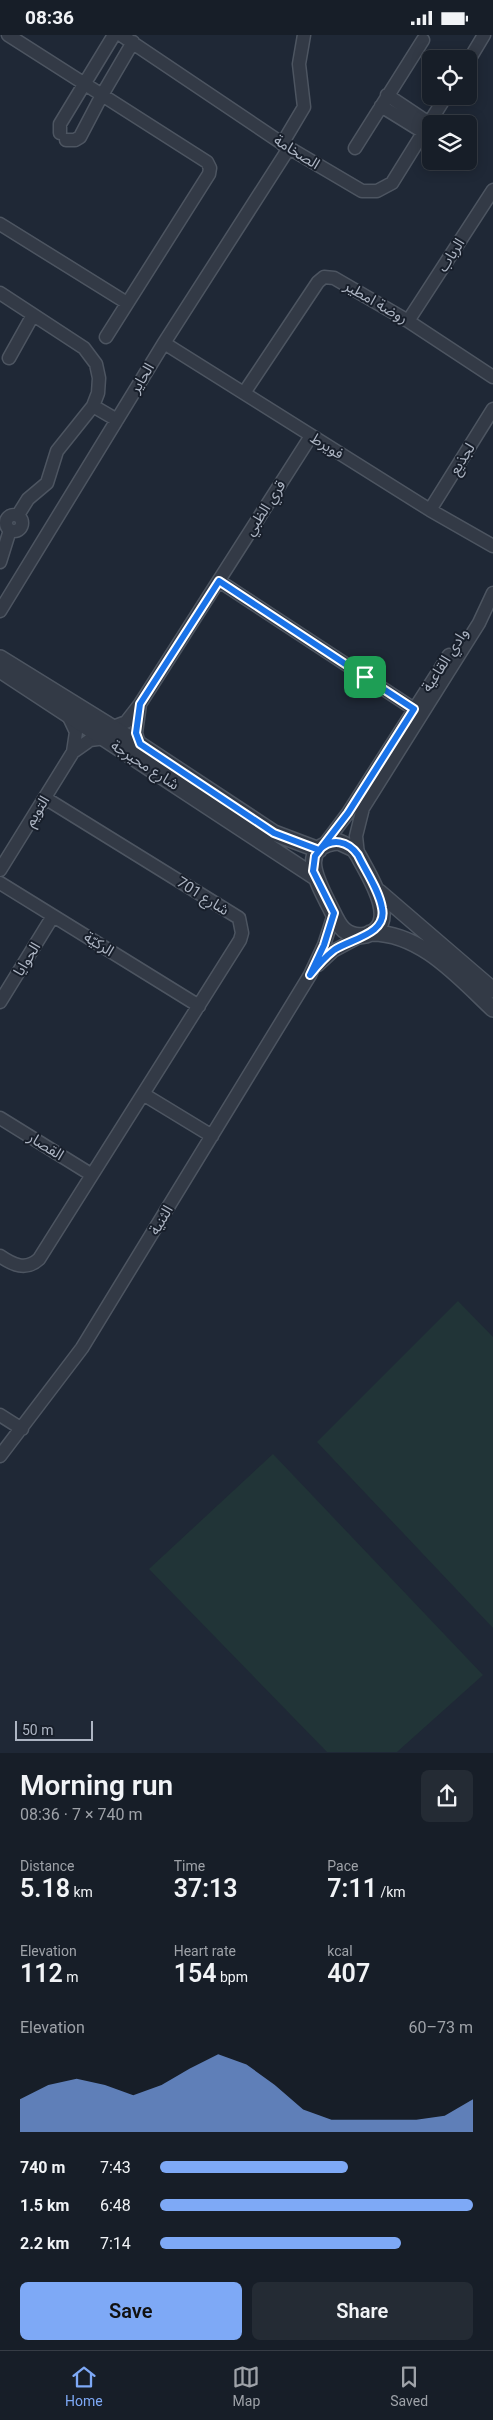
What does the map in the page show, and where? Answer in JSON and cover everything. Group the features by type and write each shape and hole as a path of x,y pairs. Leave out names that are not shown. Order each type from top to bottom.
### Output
{"street":[{"path":"8,35 207,162 210,168 209,174 106,337"},
{"path":"114,35 60,124 63,137 75,140 80,137 133,42"},
{"name":"الصخامة","path":"121,35 286,146 362,191 371,192 385,188 392,183 422,134"},
{"name":"الحاير","path":"0,611 286,146 304,107 299,64 304,35"},
{"path":"475,50 484,35"},
{"path":"354,148 424,40"},
{"path":"384,100 422,124"},
{"name":"الرباب","path":"408,321 493,190"},
{"path":"0,224 127,303"},
{"name":"روضة امطير","path":"244,393 318,282 324,277 334,278 408,321 493,377"},
{"path":"0,293 77,342 93,358 100,378 98,393 93,406 57,451 47,483 28,499 18,515 12,514 6,519 6,526 10,530 0,562"},
{"path":"9,358 33,315"},
{"name":"فويرط","path":"164,343 430,510 493,546"},
{"path":"93,406 117,420"},
{"name":"لجذيع","path":"430,510 493,409"},
{"name":"قري الظبي","path":"109,733 126,722 140,704 311,436"},
{"path":"219,581 414,709"},
{"name":"وادي القاعية","path":"322,848 348,813 476,614 491,601"},
{"name":"وادي القاعية","path":"358,855 356,836 363,808 491,601"},
{"name":"شارع محيرجة","path":"0,658 315,877"},
{"name":"شارع محيرجة","path":"0,670 68,714 109,733 140,744 274,833 322,848 340,842 354,849 358,855"},
{"name":"قري الظبي","path":"140,704 136,733 140,744"},
{"name":"التويم","path":"0,870 73,752 76,732 68,714"},
{"name":"التويم","path":"73,752 90,740 109,733"},
{"name":"شارع 701","path":"0,1256 18,1266 28,1266 36,1262 199,1006 240,940 242,933 239,918 45,798"},
{"path":"322,848 313,863 315,877 345,931 357,936 366,934 395,935 418,945 493,1009"},
{"path":"358,855 374,887 383,911 377,928 366,934"},
{"name":"الركيّة","path":"0,883 199,1006"},
{"path":"374,887 493,990"},
{"name":"الثنية","path":"0,1457 82,1348 310,975 324,945 334,913"},
{"name":"الحوايا","path":"0,1002 53,916"},
{"name":"الثنية","path":"310,975 333,951 366,934"},
{"path":"143,1094 212,1135"},
{"name":"القصار","path":"0,1117 92,1175"},
{"path":"0,1415 22,1429"}],"green space":[{"path":"458,1301 493,1337 493,1628 317,1442"},
{"path":"273,1454 483,1675 397,1752 327,1752 149,1569"}],"route":[{"path":"365,677 219,581 140,704 136,733 140,744 274,833 296,843 319,850 324,845 340,842 354,849 358,855 381,902 382,920 377,928 370,933 348,942 333,951 320,962 310,975 324,945 334,913 313,871 315,856 319,850 348,813 414,709 365,677"}]}
